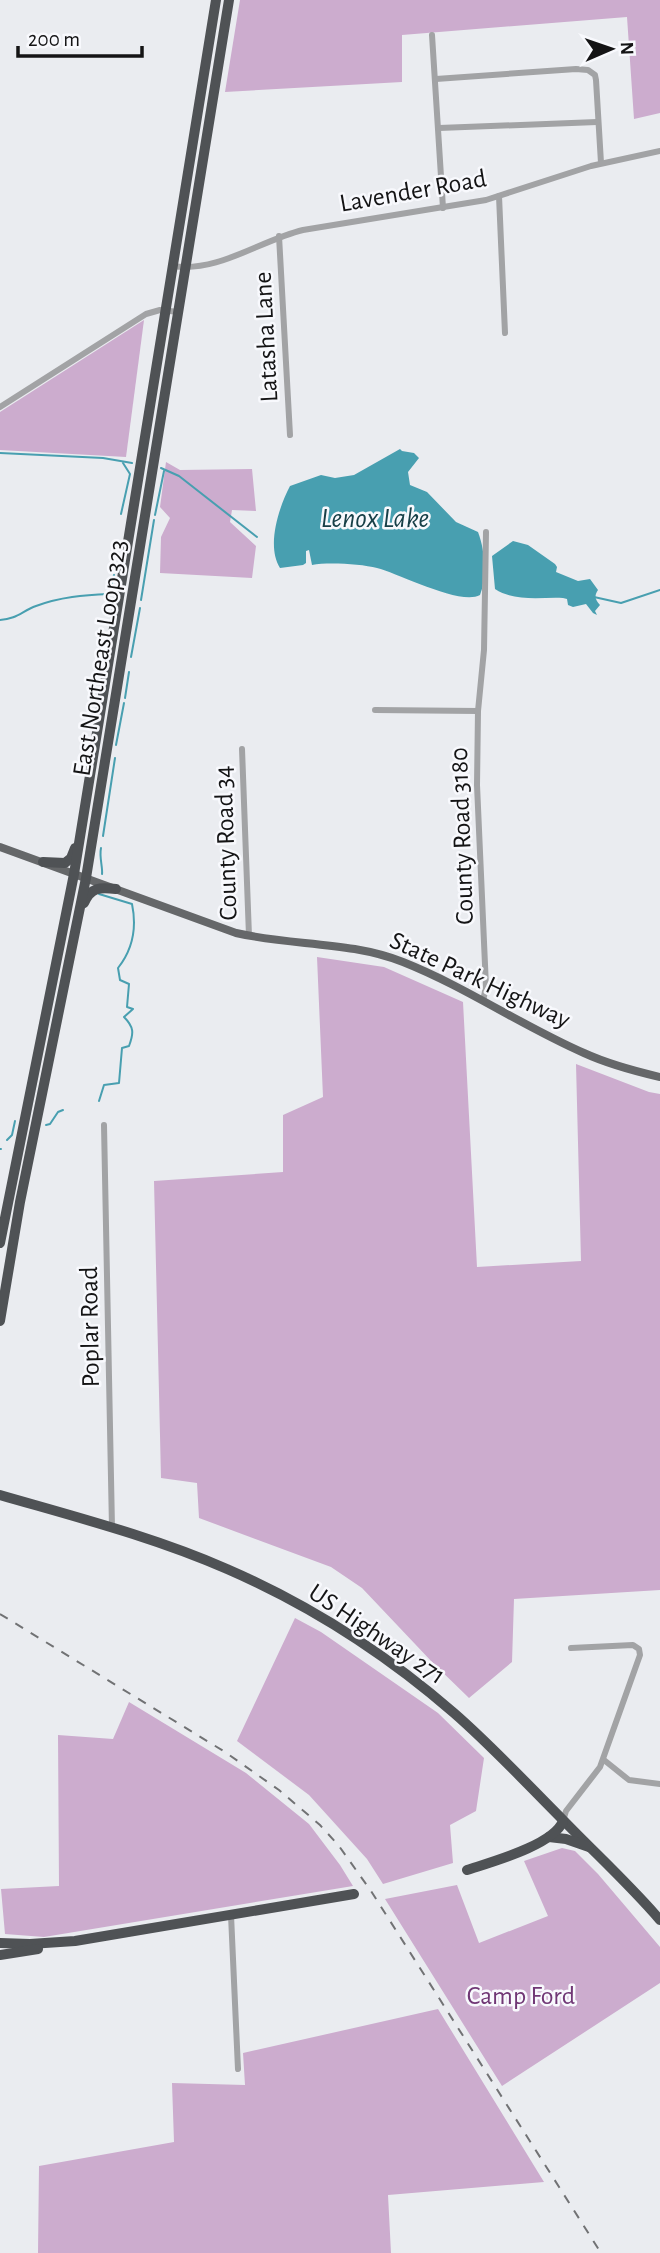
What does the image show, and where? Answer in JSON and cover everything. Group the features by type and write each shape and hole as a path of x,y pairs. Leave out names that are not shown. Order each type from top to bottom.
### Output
{"highway":[{"name":"East Northeast Loop 323","path":"0,1242 74,874 216,0"},
{"name":"East Northeast Loop 323","path":"0,1321 20,1202 86,878 229,0"},
{"path":"123,570 136,572"},
{"path":"108,663 121,665"},
{"path":"89,783 101,785"},
{"path":"43,862 67,862 80,835"},
{"path":"80,909 94,890 116,889"},
{"path":"55,971 68,974"},
{"path":"27,1105 39,1108"},
{"path":"8,1200 20,1202"},
{"name":"US Highway 271","path":"0,1494 112,1528 228,1569 276,1592 345,1631 392,1663 445,1705 553,1809 660,1920"},
{"path":"549,1837 555,1826 553,1809"},
{"path":"467,1870 549,1837 563,1821"},
{"path":"549,1837 566,1839 592,1848"},
{"path":"0,1955 354,1894"},
{"path":"0,1944 75,1941"}],"main road":[{"name":"State Park Highway","path":"0,847 220,928 249,936 341,947 381,955 421,970 584,1053 660,1077"}],"street":[{"path":"432,35 443,208"},
{"path":"436,79 585,69 595,75 601,163"},
{"path":"439,128 597,122"},
{"name":"Lavender Road","path":"173,266 186,268 214,262 279,236 499,196 601,163 660,151"},
{"path":"499,196 505,334"},
{"name":"Latasha Lane","path":"279,236 290,435"},
{"path":"0,407 146,314 166,310 179,312"},
{"name":"County Road 3180","path":"483,1001 486,988 477,785 478,711 484,650 486,533"},
{"name":"County Road 3180","path":"376,710 478,711"},
{"name":"County Road 34","path":"242,749 249,936"},
{"name":"Poplar Road","path":"104,1125 112,1528"},
{"path":"0,1242 12,1245"},
{"path":"563,1821 566,1811 604,1759 640,1655 638,1648 629,1645 571,1648"},
{"path":"604,1759 629,1780 660,1784"},
{"path":"231,1915 237,2069"}],"green space":[{"path":"240,0 660,0 660,113 634,119 627,17 402,35 402,82 225,92"},
{"path":"144,320 126,457 0,450 0,412"},
{"path":"166,462 180,470 252,469 256,511 232,510 230,522 256,546 252,578 160,573 161,537 170,518 160,507"},
{"path":"317,957 384,967 463,1002 477,1267 581,1261 576,1064 660,1094 660,1590 514,1599 512,1662 469,1698 362,1588 331,1567 199,1518 197,1483 161,1478 154,1181 283,1172 283,1115 323,1097"},
{"path":"295,1618 321,1632 438,1713 484,1758 476,1811 450,1825 453,1863 383,1884 367,1859 309,1795 237,1741"},
{"path":"129,1702 246,1773 309,1824 353,1886 44,1937 5,1934 1,1889 59,1886 58,1735 113,1739"},
{"name":"Camp Ford","path":"562,1848 575,1851 598,1874 660,1947 660,1983 502,2086 385,1899 457,1885 479,1943 548,1916 524,1861"},
{"path":"438,2009 544,2182 388,2195 391,2253 38,2253 39,2166 174,2142 172,2083 245,2085 243,2053"}],"water":[{"name":"Lenox Lake","path":"400,449 414,453 419,458 408,472 410,485 427,492 456,522 478,532 484,564 480,595 471,597 444,593 370,567 312,565 309,550 306,551 306,563 303,565 280,568 274,549 274,538 278,515 290,486 321,475 335,478 354,475"},
{"path":"513,541 528,545 555,564 556,572 578,581 590,579 598,590 596,598 600,605 595,611 597,615 586,604 573,607 568,605 567,599 511,596 495,589 492,556"}],"waterway":[{"path":"0,453 103,458 132,463"},
{"path":"121,514 130,474 123,463"},
{"path":"161,468 179,476 257,537"},
{"path":"155,515 164,471"},
{"path":"141,600 154,520"},
{"path":"0,620 54,600 109,594 114,575"},
{"path":"594,597 621,603 660,590"},
{"path":"131,657 140,608"},
{"path":"125,698 129,672"},
{"path":"116,745 124,703"},
{"path":"103,836 115,758"},
{"path":"101,848 102,874"},
{"path":"99,894 132,904 134,921 130,946 118,968 120,980 129,984 127,1007 133,1009 124,1017 130,1024 132,1037 129,1046 122,1048 119,1083 104,1085 99,1101"},
{"path":"46,1125 63,1110"},
{"path":"7,1140 12,1135 15,1121"}],"railway":[{"path":"0,1614 225,1752 279,1790 320,1825 339,1846 371,1891 601,2253"}]}
